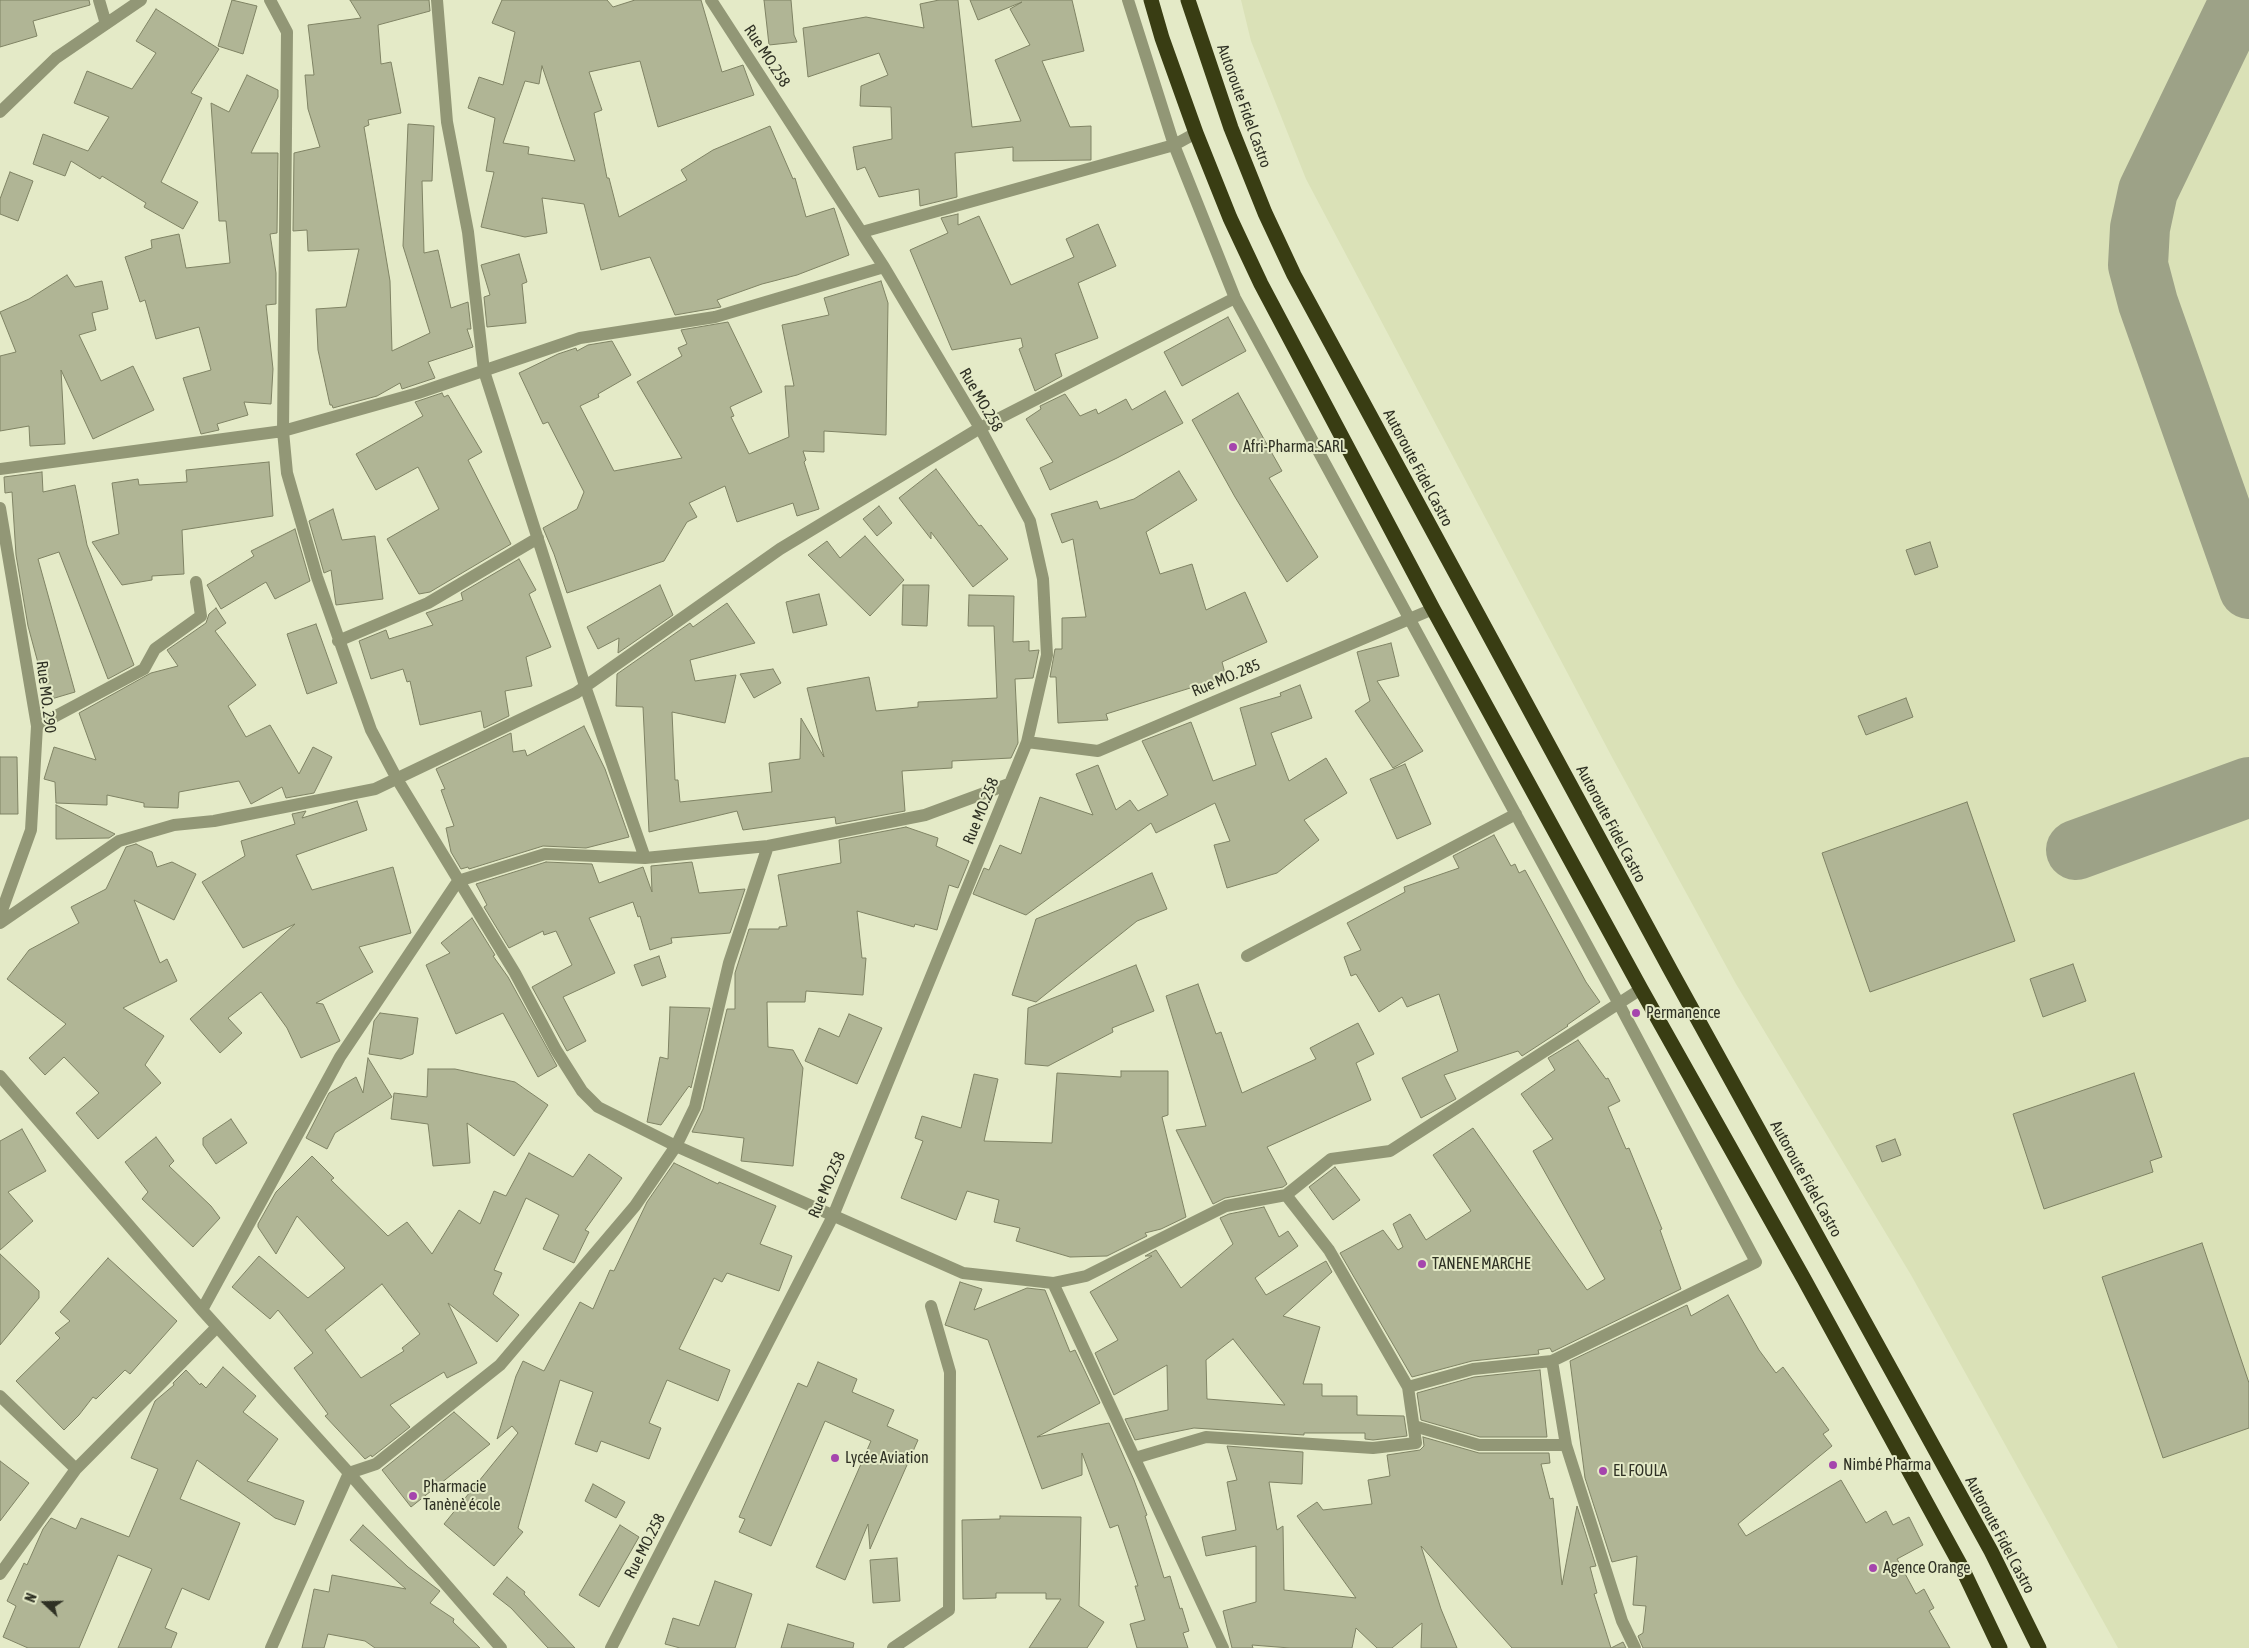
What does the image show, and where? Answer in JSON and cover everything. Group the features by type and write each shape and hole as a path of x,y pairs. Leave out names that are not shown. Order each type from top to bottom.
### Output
{"highway":[{"path":"1151,0 1162,38 1196,134 1230,218 1261,284 1433,609 1961,1566 2000,1648"},
{"name":"Autoroute Fidel Castro","path":"1188,0 1231,128 1265,213 1294,275 1666,963 1991,1551 2039,1648"}],"street":[{"path":"99,0 106,24"},
{"path":"0,112 56,58 141,0"},
{"path":"270,0 287,32 283,431 287,473 317,577 371,730 397,779 515,973 556,1050 582,1091 598,1107 676,1146 963,1273 1053,1284 1086,1276 1226,1206 1286,1195 1331,1159 1390,1151 1641,989"},
{"path":"437,0 447,122 468,232 484,371 585,686 645,858"},
{"name":"Rue MO.258","path":"611,1648 833,1216 1027,742 1046,655 1043,578 1030,521 980,428 884,267 711,0"},
{"path":"1128,0 1174,145 1235,298 1619,1004 1756,1262 1552,1361 1473,1369 1408,1387"},
{"path":"862,232 1174,145 1196,134"},
{"path":"0,469 283,431 418,393 580,338 715,317 884,267"},
{"path":"0,923 119,842 174,825 214,821 375,789 576,693 780,549 980,428 1235,298"},
{"name":"Rue MO. 290","path":"0,508 37,726 31,830 0,916"},
{"path":"338,641 428,603 538,538"},
{"path":"37,726 144,669 155,649 201,616 196,582"},
{"name":"Rue MO. 285","path":"1027,742 1098,750 1433,609"},
{"path":"202,1310 340,1058 458,881 545,854 645,858 768,846 925,815 1009,784"},
{"path":"1247,956 1516,814"},
{"path":"271,1648 349,1473 376,1464 500,1364 635,1206 676,1146 695,1107 729,963 768,846"},
{"path":"0,1076 202,1310 349,1473 501,1648"},
{"path":"1135,1458 1206,1437 1373,1448 1416,1443 1408,1387 1329,1250 1286,1195"},
{"path":"1053,1284 1224,1648"},
{"path":"893,1648 949,1610 950,1372 931,1306"},
{"path":"0,1574 76,1469 217,1327"},
{"path":"1552,1361 1566,1445 1622,1621 1636,1648"},
{"path":"0,1396 76,1469"},
{"path":"1414,1426 1479,1445 1566,1445"}],"shaded area":[{"path":"1241,0 2249,0 2249,1648 2118,1648 1911,1275 1736,984 1613,759 1306,179 1251,41"}],"building":[{"path":"0,0 89,0 90,5 33,21 37,36 0,47"},
{"path":"232,0 257,6 243,54 218,46"},
{"path":"350,0 429,0 430,11 378,25 381,64 391,62 401,113 368,120 369,125 364,127 390,281 392,351 430,333 403,246 408,124 434,126 432,181 422,181 424,253 438,250 451,308 468,302 471,329 467,329 473,347 428,362 435,378 402,389 400,383 377,396 333,408 330,405 318,350 316,309 346,307 359,249 308,251 307,230 293,231 294,153 320,147 308,109 305,75 314,75 308,25 361,18"},
{"path":"502,0 607,0 613,7 635,0 701,0 722,72 743,65 754,95 658,127 640,61 589,72 602,110 594,113 607,178 609,178 619,217 687,180 681,170 713,150 770,126 793,179 795,178 806,217 834,208 849,255 797,275 762,284 717,300 721,307 675,315 650,257 601,270 584,204 542,198 547,233 525,237 481,227 494,172 486,171 495,118 468,108 479,77 503,85 515,32 492,23","holes":["542,66 575,161 528,154 529,147 503,143 525,81 539,84"]},
{"path":"764,0 791,0 794,35 797,42 769,45"},
{"path":"939,0 958,0 972,127 1021,121 995,60 1030,45 1010,9 1022,2 978,20 970,0 1072,0 1084,51 1042,61 1070,127 1091,126 1091,160 1013,161 1013,147 955,153 957,197 920,206 919,189 879,197 865,167 857,170 853,147 892,139 891,107 860,106 861,86 888,75 879,53 808,77 803,28 866,17 924,28 920,4"},
{"path":"156,9 219,49 191,93 202,98 161,182 198,202 183,229 144,207 146,203 102,176 100,179 71,161 65,176 33,164 43,134 88,151 109,117 74,103 87,71 132,89 156,53 136,41"},
{"path":"247,75 278,90 278,97 251,153 278,153 277,233 270,234 276,273 276,304 266,305 273,369 271,404 244,402 248,415 217,424 219,430 201,434 183,378 211,370 199,327 156,339 145,300 140,302 125,257 152,248 151,240 179,234 186,268 230,263 226,221 219,221 211,103 229,112"},
{"path":"10,172 33,181 18,221 0,214 0,199"},
{"path":"958,214 958,225 979,216 1011,285 1074,257 1066,239 1098,224 1116,266 1078,283 1098,338 1055,354 1062,376 1035,391 1019,349 1023,347 1021,338 952,350 910,250 948,233 941,218"},
{"path":"519,254 527,282 522,284 526,323 487,327 484,297 490,295 481,265"},
{"path":"67,275 75,287 102,281 108,309 92,313 96,330 79,335 101,381 133,366 154,410 93,439 61,370 65,444 30,446 29,426 0,431 0,356 16,352 0,312 29,299"},
{"path":"881,281 888,303 886,435 824,431 824,452 803,451 806,460 804,462 819,509 797,516 793,503 737,522 725,486 689,503 697,517 687,522 664,561 567,593 543,528 577,509 584,492 548,422 543,424 519,373 558,354 576,348 577,351 588,345 612,341 631,375 598,394 599,397 580,406 614,471 682,458 637,382 682,356 678,348 687,344 681,330 728,322 762,392 730,407 734,416 731,417 749,454 789,437 785,386 794,386 782,325 829,315 824,298"},
{"path":"1228,317 1246,351 1182,386 1164,352"},
{"path":"1165,391 1183,423 1117,458 1050,490 1040,468 1053,462 1026,419 1041,409 1040,406 1065,394 1080,416 1096,409 1098,414 1126,399 1132,410"},
{"path":"442,393 444,397 448,395 482,452 468,460 511,544 430,592 419,594 387,539 439,509 418,467 376,490 356,454 423,416 415,402"},
{"path":"1238,393 1282,471 1269,478 1318,557 1287,582 1235,497 1192,420"},
{"path":"269,462 273,516 182,530 184,574 152,576 152,580 122,585 92,542 119,534 112,483 138,479 139,485 187,482 186,470"},
{"path":"936,469 979,526 981,525 1008,559 973,587 931,532 931,539 899,498"},
{"path":"1179,471 1197,500 1146,532 1160,574 1192,564 1206,610 1245,592 1267,642 1222,662 1226,677 1106,714 1108,720 1058,723 1056,677 1050,677 1055,649 1062,649 1062,618 1086,617 1073,539 1062,543 1051,514 1097,501 1100,509 1134,499"},
{"path":"42,472 43,492 75,485 87,545 134,665 108,679 59,552 38,559 75,692 48,700 28,626 16,555 12,492 5,493 4,477"},
{"path":"879,506 892,523 877,536 863,519"},
{"path":"333,509 342,540 375,536 383,599 336,605 331,570 324,573 309,521"},
{"path":"295,529 310,581 275,599 266,582 221,609 207,585 254,556 251,551"},
{"path":"865,536 904,580 870,616 808,555 827,541 840,558"},
{"path":"1930,542 1938,567 1915,575 1906,550"},
{"path":"519,559 536,590 529,594 551,647 526,657 532,686 505,691 509,716 484,728 481,711 420,725 410,681 407,682 403,669 371,679 359,641 386,630 389,639 433,625 426,613 463,600 461,593"},
{"path":"660,585 673,615 618,653 619,638 598,649 587,627"},
{"path":"903,585 929,585 927,626 902,625"},
{"path":"819,594 827,625 793,633 786,602"},
{"path":"969,595 1014,596 1013,642 1029,641 1029,651 1039,650 1033,678 1015,679 1018,743 1011,758 952,761 952,768 902,771 905,811 836,824 835,817 743,830 737,811 649,832 643,707 616,706 617,674 690,623 693,627 727,603 755,643 690,660 695,681 736,675 725,723 672,712 675,780 678,780 680,802 772,792 769,763 800,759 801,718 824,757 807,688 869,677 876,711 918,707 918,702 997,698 994,626 968,626"},
{"path":"216,608 226,623 215,631 256,685 228,706 246,737 270,725 299,774 313,747 332,757 314,793 286,798 282,787 251,804 239,781 179,792 178,808 144,807 144,803 107,795 107,805 56,803 55,782 44,779 54,747 96,760 79,713 151,673 178,666 167,650 206,623 209,614"},
{"path":"316,624 337,683 307,694 287,634"},
{"path":"1391,643 1399,676 1377,681 1423,751 1393,768 1355,711 1370,701 1357,652"},
{"path":"773,669 781,683 754,698 740,674"},
{"path":"1300,685 1312,718 1271,733 1289,781 1326,758 1347,793 1304,820 1319,840 1277,873 1227,888 1214,845 1230,841 1215,803 1156,833 1151,823 1026,915 973,894 984,868 989,870 1000,845 1021,854 1040,797 1093,815 1076,774 1098,765 1116,810 1130,800 1138,811 1168,795 1142,741 1191,722 1213,781 1256,765 1240,708 1281,696 1280,693"},
{"path":"1906,698 1913,717 1866,735 1858,716"},
{"path":"584,726 605,769 629,837 586,848 543,846 469,869 468,867 461,869 451,852 446,828 454,826 441,790 445,789 436,769 511,733 513,752 525,750 527,756"},
{"path":"0,757 17,757 18,814 0,814"},
{"path":"1405,764 1431,824 1397,839 1370,779"},
{"path":"357,801 367,830 296,855 312,890 393,867 411,933 359,947 373,972 316,1003 323,1004 340,1041 301,1058 287,1028 261,992 228,1018 242,1033 220,1053 190,1019 295,924 243,948 202,882 245,856 241,841 295,824 292,814 306,811 302,818"},
{"path":"1967,802 2015,941 1870,992 1822,853"},
{"path":"56,805 115,834 109,838 56,839"},
{"path":"906,827 938,838 936,846 969,861 958,888 949,885 937,930 915,924 914,927 857,911 862,958 866,958 863,995 806,991 805,1002 767,1002 768,1047 793,1050 803,1068 793,1166 741,1161 744,1138 692,1132 703,1109 727,1009 735,1009 735,973 749,929 779,929 779,927 787,926 778,875 841,863 839,840"},
{"path":"1494,835 1511,866 1515,864 1519,873 1525,870 1586,982 1600,1002 1568,1026 1522,1056 1518,1051 1444,1075 1456,1099 1421,1118 1402,1078 1458,1051 1439,994 1407,1007 1402,997 1379,1012 1356,974 1351,976 1344,957 1361,950 1347,923 1405,892 1404,887 1459,868 1453,856"},
{"path":"136,844 152,852 157,867 172,862 196,874 174,920 134,900 160,963 167,959 177,981 123,1008 164,1036 145,1065 161,1083 98,1139 76,1113 99,1093 64,1057 45,1075 29,1058 66,1024 7,979 29,950 79,923 71,907 106,889 126,847"},
{"path":"546,862 592,864 599,883 643,867 652,892 651,866 692,862 699,893 745,889 730,933 671,938 672,943 650,950 640,916 638,917 633,902 589,918 615,973 563,997 586,1041 567,1051 532,987 572,965 556,931 544,935 543,931 509,948 484,907 487,905 476,884"},
{"path":"1152,873 1167,909 1137,921 1036,1002 1012,995 1036,919"},
{"path":"472,918 495,955 493,956 508,977 557,1066 538,1077 503,1013 456,1034 426,965 450,953 441,943"},
{"path":"659,956 666,977 642,986 634,965"},
{"path":"2073,964 2086,1001 2043,1017 2030,979"},
{"path":"1136,965 1154,1011 1112,1028 1113,1032 1048,1066 1025,1064 1028,1008"},
{"path":"1198,984 1216,1034 1221,1032 1242,1093 1316,1059 1310,1048 1358,1023 1374,1054 1356,1063 1371,1100 1267,1147 1287,1184 1283,1187 1225,1198 1213,1204 1176,1130 1206,1126 1166,996"},
{"path":"670,1007 710,1008 691,1088 689,1086 661,1125 647,1122 660,1057 668,1059"},
{"path":"380,1013 418,1018 413,1054 401,1059 369,1054 374,1021"},
{"path":"849,1014 882,1028 857,1084 805,1061 819,1028 839,1037"},
{"path":"1578,1040 1606,1079 1608,1078 1620,1101 1608,1107 1626,1149 1629,1148 1662,1229 1660,1230 1681,1289 1552,1352 1550,1348 1538,1350 1539,1354 1472,1361 1412,1377 1340,1253 1383,1230 1398,1250 1403,1247 1393,1224 1410,1214 1426,1240 1471,1211 1433,1155 1473,1128 1587,1290 1605,1279 1533,1151 1553,1139 1521,1094 1555,1070 1548,1058"},
{"path":"368,1058 392,1097 335,1133 327,1149 306,1138 329,1093 356,1077 363,1093"},
{"path":"428,1069 455,1069 515,1082 548,1105 514,1156 467,1123 470,1163 433,1166 428,1124 391,1119 394,1093 427,1097"},
{"path":"1121,1071 1168,1071 1168,1115 1162,1117 1186,1217 1161,1229 1145,1233 1147,1236 1107,1256 1070,1257 1016,1241 1020,1228 994,1222 999,1200 967,1191 956,1220 901,1198 923,1141 915,1138 922,1116 961,1128 974,1074 998,1079 984,1141 1052,1143 1057,1073 1121,1077"},
{"path":"2134,1073 2162,1157 2150,1161 2153,1172 2044,1209 2013,1114"},
{"path":"231,1119 247,1143 216,1164 203,1145 203,1138"},
{"path":"22,1129 46,1171 8,1192 33,1221 0,1250 0,1141"},
{"path":"156,1137 174,1161 169,1166 211,1206 220,1218 193,1247 142,1199 148,1192 125,1162"},
{"path":"1895,1139 1901,1155 1882,1162 1876,1146"},
{"path":"529,1153 573,1177 589,1154 622,1178 585,1230 589,1232 574,1263 543,1249 559,1215 526,1198 494,1270 502,1273 493,1294 519,1315 497,1342 448,1303 477,1363 447,1378 444,1372 390,1405 410,1427 372,1457 371,1455 365,1459 325,1416 328,1414 294,1368 313,1353 278,1310 270,1319 232,1287 259,1256 308,1298 345,1268 297,1216 276,1254 258,1227 258,1224 276,1192 312,1156 334,1178 331,1180 388,1236 407,1222 432,1254 459,1210 480,1224 494,1191 506,1196","holes":["382,1284 420,1334 402,1348 404,1351 361,1378 325,1330"]},
{"path":"674,1163 718,1184 719,1182 776,1206 760,1244 792,1256 779,1291 727,1273 722,1282 714,1278 679,1349 730,1370 718,1401 667,1380 649,1423 661,1428 649,1459 601,1441 597,1452 575,1444 593,1392 560,1380 518,1528 523,1532 494,1566 444,1524 518,1433 512,1426 497,1439 516,1376 523,1361 544,1371 580,1302 593,1309 610,1270 614,1271 647,1202"},
{"path":"1335,1167 1360,1200 1333,1220 1309,1187"},
{"path":"1264,1207 1279,1237 1288,1231 1298,1246 1255,1278 1266,1295 1326,1261 1332,1272 1283,1316 1320,1327 1303,1384 1322,1384 1322,1396 1357,1396 1357,1415 1404,1416 1407,1436 1373,1440 1365,1439 1365,1433 1304,1433 1304,1435 1194,1428 1135,1440 1125,1419 1168,1410 1167,1365 1114,1395 1095,1353 1118,1340 1090,1292 1152,1256 1145,1256 1156,1250 1181,1288 1233,1244 1220,1218 1229,1214","holes":["1233,1339 1285,1405 1207,1399 1206,1360"]},
{"path":"2202,1243 2249,1383 2249,1428 2163,1458 2102,1277"},
{"path":"0,1254 39,1291 39,1298 0,1345"},
{"path":"108,1258 177,1321 130,1374 125,1370 96,1399 93,1397 64,1430 16,1381 60,1338 55,1333 70,1321 60,1312"},
{"path":"960,1282 982,1289 974,1310 1027,1288 1045,1290 1070,1352 1075,1350 1100,1403 1037,1437 1109,1423 1147,1515 1145,1516 1164,1578 1170,1576 1180,1609 1182,1608 1189,1631 1183,1633 1188,1648 1137,1648 1130,1624 1145,1620 1135,1586 1138,1586 1118,1525 1110,1528 1082,1453 1082,1475 1042,1489 988,1340 945,1325"},
{"path":"1728,1295 1759,1350 1776,1373 1783,1367 1829,1430 1823,1434 1832,1446 1738,1524 1746,1536 1841,1480 1866,1523 1886,1511 1893,1525 1909,1517 1923,1545 1897,1559 1916,1594 1924,1589 1934,1608 1929,1611 1950,1648 1643,1648 1638,1636 1643,1633 1646,1606 1633,1605 1637,1556 1612,1562 1585,1478 1570,1361 1687,1305 1691,1316"},
{"path":"818,1362 857,1379 852,1392 894,1410 887,1426 918,1440 870,1549 868,1524 845,1580 816,1567 871,1441 825,1421 771,1546 739,1532 745,1519 739,1517 798,1383 807,1387"},
{"path":"223,1367 256,1396 243,1412 278,1439 247,1481 304,1501 295,1525 275,1518 197,1460 180,1499 240,1523 209,1600 182,1588 165,1628 177,1633 171,1648 118,1648 152,1569 118,1555 79,1648 28,1648 3,1637 16,1606 7,1601 24,1563 27,1565 43,1529 51,1518 76,1529 81,1518 129,1537 158,1469 131,1458 155,1401 174,1385 173,1383 186,1370 200,1385 201,1383 206,1388"},
{"path":"1540,1370 1547,1437 1480,1437 1421,1420 1417,1393 1474,1377"},
{"path":"454,1412 490,1444 411,1507 382,1470"},
{"path":"1423,1437 1479,1453 1549,1453 1550,1463 1541,1464 1550,1499 1553,1498 1562,1585 1577,1506 1596,1566 1590,1567 1597,1593 1594,1594 1611,1648 1512,1648 1421,1546 1441,1609 1457,1648 1421,1648 1422,1623 1392,1648 1377,1648 1356,1628 1352,1648 1290,1648 1252,1645 1253,1648 1232,1648 1223,1611 1256,1602 1256,1546 1206,1556 1202,1537 1236,1530 1227,1482 1237,1480 1227,1446 1303,1452 1302,1484 1269,1482 1277,1530 1283,1526 1284,1590 1356,1598 1297,1516 1317,1502 1323,1510 1372,1504 1368,1480 1390,1476 1387,1455 1420,1450 1424,1446"},
{"path":"0,1461 29,1483 0,1521"},
{"path":"593,1484 625,1502 616,1518 585,1501"},
{"path":"1000,1516 1081,1517 1079,1606 1104,1622 1087,1648 1029,1648 1061,1599 1046,1599 1046,1593 996,1593 996,1598 963,1599 962,1520 1000,1519"},
{"path":"363,1525 408,1567 440,1591 430,1603 454,1619 453,1622 480,1648 375,1648 365,1641 328,1634 324,1648 302,1648 314,1589 329,1592 332,1575 406,1589 350,1540"},
{"path":"620,1525 639,1537 599,1607 579,1595"},
{"path":"897,1558 900,1601 873,1603 870,1560"},
{"path":"507,1577 525,1592 524,1594 575,1648 548,1648 511,1608 493,1594"},
{"path":"715,1581 752,1594 735,1648 680,1648 665,1644 673,1618 699,1626"},
{"path":"788,1624 854,1643 853,1648 781,1648"},
{"path":"1623,1642 1626,1648 1611,1648"}],"taxiway":[{"path":"2240,0 2148,191 2140,228 2138,265 2148,303 2249,589"},
{"path":"2076,850 2249,787"}],"place":[{"name":"Afri-Pharma.SARL","path":"1233,447"},
{"name":"Permanence","path":"1636,1013"},
{"name":"TANENE MARCHE","path":"1422,1264"},
{"name":"Lycée Aviation","path":"835,1458"},
{"name":"Nimbé Pharma","path":"1833,1465"},
{"name":"EL FOULA","path":"1603,1471"},
{"name":"Pharmacie Tanènè école","path":"413,1496"},
{"name":"Agence Orange","path":"1873,1568"}]}
